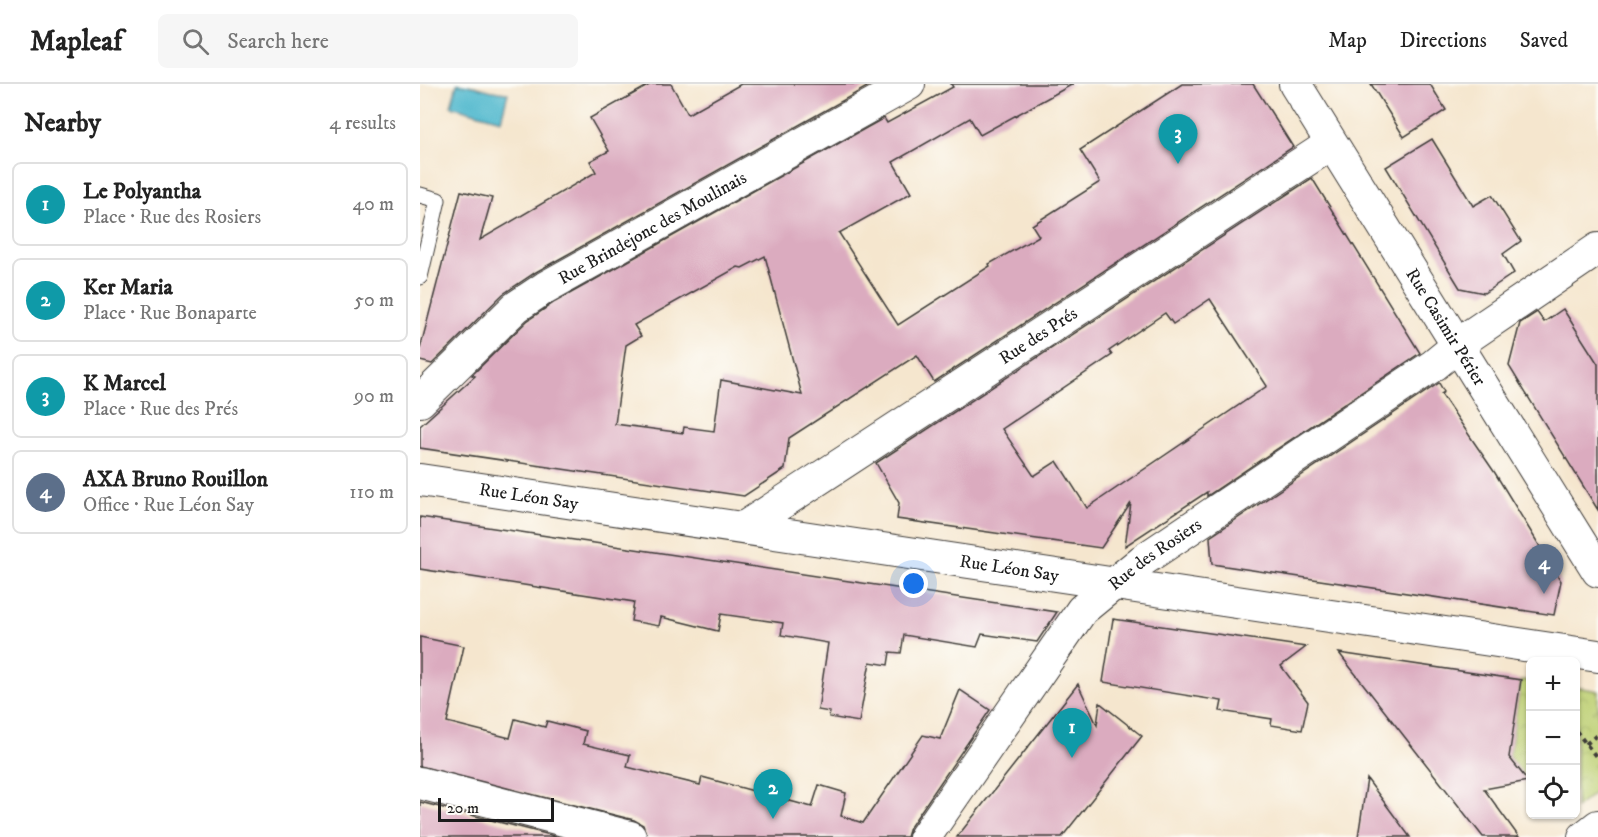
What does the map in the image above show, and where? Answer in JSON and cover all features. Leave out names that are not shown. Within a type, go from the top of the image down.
[{"type":"street","name":"Rue Brindejonc des Moulinais","points":[[420,401],[516,307],[546,287],[909,84]]},
{"type":"street","name":"Rue Casimir Périer","points":[[1294,84],[1598,571]]},
{"type":"street","name":"Rue des Prés","points":[[745,527],[1331,144]]},
{"type":"street","name":"Rue des Rosiers","points":[[925,837],[1082,610],[1143,560],[1434,365],[1457,346],[1598,249]]},
{"type":"street","name":"Rue Léon Say","points":[[420,480],[1598,656]]},
{"type":"street","points":[[420,783],[630,837]]},
{"type":"street","points":[[1584,837],[1598,826]]},
{"type":"lane","points":[[420,195],[438,200],[420,277]]},
{"type":"path","points":[[1586,744],[1598,734]]},
{"type":"path","points":[[1580,737],[1598,759]]},
{"type":"green space","points":[[1521,680],[1526,681],[1526,780],[1509,757]]},
{"type":"green space","points":[[1580,688],[1598,691],[1598,790],[1580,805]]},
{"type":"water","points":[[457,84],[508,93],[501,120],[451,106]]},
{"type":"building","points":[[651,84],[671,84],[688,114],[741,84],[866,84],[867,87],[536,272],[503,294],[432,364],[420,361],[420,349],[461,191],[492,198],[480,240],[596,172],[590,161],[609,151],[590,118]]},
{"type":"building","points":[[951,84],[1073,84],[980,135],[970,118],[893,162],[911,193],[839,233],[898,325],[990,266],[989,264],[1039,236],[1032,225],[1100,182],[1080,150],[1182,84],[1253,84],[1293,147],[934,382],[917,355],[789,438],[785,469],[744,496],[420,448],[420,426],[475,376],[472,375],[527,321],[555,302],[884,118],[887,123],[953,87]],"holes":[[[765,256],[802,395],[721,380],[714,431],[684,427],[683,433],[615,424],[626,345],[641,336],[634,325],[738,267],[742,268]]]},
{"type":"building","points":[[1371,84],[1430,84],[1446,110],[1404,137]]},
{"type":"building","points":[[1432,139],[1473,206],[1492,195],[1521,241],[1503,254],[1514,273],[1484,293],[1460,288],[1386,167]]},
{"type":"building","points":[[1312,178],[1420,353],[1207,496],[1207,492],[1125,546],[1131,503],[1101,548],[897,519],[899,503],[876,463]],"holes":[[[1210,299],[1267,386],[1087,508],[1057,461],[1034,476],[1002,429],[1112,355],[1109,351],[1165,313],[1173,324]]]},
{"type":"building","points":[[1563,309],[1598,364],[1598,510],[1509,366],[1520,323],[1537,312],[1544,322]]},
{"type":"building","points":[[1439,383],[1444,392],[1441,394],[1495,473],[1561,581],[1554,615],[1212,564],[1210,537]]},
{"type":"building","points":[[420,517],[1057,612],[1037,642],[982,634],[977,647],[904,635],[901,653],[890,652],[888,665],[870,662],[859,722],[829,717],[830,712],[818,710],[828,643],[781,635],[783,623],[721,614],[718,631],[661,617],[659,626],[631,621],[634,602],[420,569]]},
{"type":"building","points":[[1113,619],[1306,647],[1281,666],[1308,702],[1302,730],[1271,725],[1272,719],[1220,711],[1222,701],[1103,682]]},
{"type":"building","points":[[420,637],[464,646],[447,722],[510,738],[515,719],[545,727],[547,721],[586,731],[583,744],[630,755],[627,767],[700,785],[702,777],[812,807],[819,785],[846,793],[841,816],[863,823],[923,735],[940,739],[960,690],[990,710],[910,827],[907,837],[647,837],[643,825],[634,820],[420,766]]},
{"type":"building","points":[[1339,653],[1521,680],[1509,757],[1526,781],[1484,789],[1519,837],[1483,837]]},
{"type":"building","points":[[1078,684],[1097,725],[1100,703],[1142,736],[1062,837],[957,837]]},
{"type":"building","points":[[1367,779],[1410,837],[1358,837]]},
{"type":"building","points":[[420,802],[558,837],[420,837]]},
{"type":"place","name":"K Marcel","points":[[1178,164]]},
{"type":"place","name":"AXA Bruno Rouillon","points":[[1544,594]]},
{"type":"place","name":"Le Polyantha","points":[[1072,758]]},
{"type":"place","name":"Ker Maria","points":[[773,819]]}]
